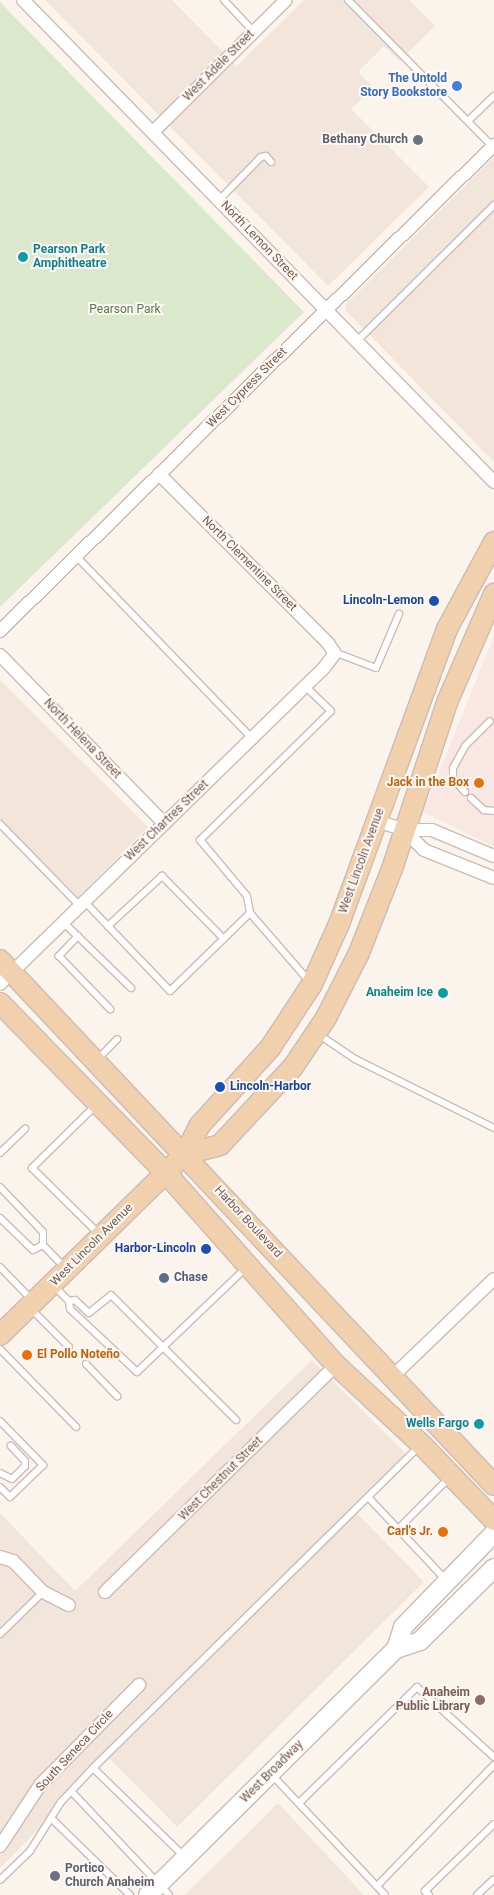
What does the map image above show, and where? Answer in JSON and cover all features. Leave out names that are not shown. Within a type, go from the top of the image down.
[{"type":"main road","name":"West Lincoln Avenue","points":[[0,1335],[184,1154],[200,1125],[270,1048],[312,984],[339,924],[447,630],[494,542]]},
{"type":"main road","name":"West Lincoln Avenue","points":[[184,1154],[220,1145],[292,1067],[317,1034],[359,953],[392,869],[448,700],[494,594]]},
{"type":"main road","name":"Harbor Boulevard","points":[[4,972],[96,1061],[494,1486]]},
{"type":"main road","points":[[0,1003],[165,1172],[336,1365],[421,1444],[494,1520]]},
{"type":"main road","name":"West Broadway","points":[[396,1650],[403,1627],[494,1533]]},
{"type":"main road","name":"West Broadway","points":[[159,1891],[186,1858],[396,1650],[420,1642],[494,1568]]},
{"type":"street","name":"North Lemon Street","points":[[23,0],[494,482]]},
{"type":"street","name":"West Adele Street","points":[[153,132],[286,0]]},
{"type":"street","name":"West Cypress Street","points":[[0,631],[493,146]]},
{"type":"street","name":"North Clementine Street","points":[[160,474],[333,654]]},
{"type":"street","name":"West Chartres Street","points":[[4,972],[64,922],[306,686],[333,654]]},
{"type":"street","name":"North Helena Street","points":[[0,655],[164,823]]},
{"type":"street","points":[[377,821],[404,830],[432,830],[494,856]]},
{"type":"street","points":[[404,830],[424,850],[494,878]]},
{"type":"street","points":[[392,1377],[494,1278]]},
{"type":"street","name":"West Chestnut Street","points":[[105,1592],[336,1365]]},
{"type":"street","points":[[0,1557],[13,1561],[43,1592],[69,1605]]},
{"type":"street","name":"South Seneca Circle","points":[[0,1846],[40,1785],[139,1685]]},
{"type":"lane","points":[[224,0],[254,32]]},
{"type":"lane","points":[[348,0],[493,146]]},
{"type":"lane","points":[[468,121],[494,96]]},
{"type":"lane","points":[[219,200],[261,157],[266,156],[272,162]]},
{"type":"lane","points":[[356,341],[494,205]]},
{"type":"lane","points":[[76,556],[252,738]]},
{"type":"lane","points":[[333,654],[376,668],[399,614]]},
{"type":"lane","points":[[306,686],[331,711],[200,840],[247,896],[250,913],[312,984]]},
{"type":"lane","points":[[465,792],[453,778],[453,768],[464,746],[490,720]]},
{"type":"lane","points":[[471,798],[484,810],[494,811]]},
{"type":"lane","points":[[0,824],[82,904],[108,926],[170,991],[250,913]]},
{"type":"lane","points":[[108,926],[162,876],[224,938]]},
{"type":"lane","points":[[64,922],[131,988]]},
{"type":"lane","points":[[78,936],[59,956],[110,1009]]},
{"type":"lane","points":[[317,1034],[355,1058],[494,1128]]},
{"type":"lane","points":[[96,1061],[117,1039]]},
{"type":"lane","points":[[97,1103],[32,1168],[101,1236]]},
{"type":"lane","points":[[0,1153],[25,1129]]},
{"type":"lane","points":[[0,1187],[43,1232],[43,1245],[67,1270]]},
{"type":"lane","points":[[0,1218],[33,1250],[43,1245]]},
{"type":"lane","points":[[52,1284],[69,1301],[70,1309],[137,1372],[248,1266]]},
{"type":"lane","points":[[0,1267],[69,1347]]},
{"type":"lane","points":[[69,1301],[74,1300],[89,1313],[111,1295],[236,1420]]},
{"type":"lane","points":[[0,1350],[76,1427]]},
{"type":"lane","points":[[86,1364],[117,1396]]},
{"type":"lane","points":[[0,1421],[43,1464],[10,1497],[0,1487]]},
{"type":"lane","points":[[0,1880],[30,1851],[72,1792],[93,1768],[421,1444]]},
{"type":"lane","points":[[0,1473],[12,1479],[25,1466],[23,1458],[11,1446]]},
{"type":"lane","points":[[398,1529],[451,1476]]},
{"type":"lane","points":[[368,1497],[447,1580]]},
{"type":"lane","points":[[0,1634],[43,1592]]},
{"type":"lane","points":[[299,1803],[417,1686],[494,1757]]},
{"type":"lane","points":[[377,1886],[494,1765]]},
{"type":"lane","points":[[93,1768],[186,1858]]},
{"type":"lane","points":[[271,1774],[385,1895]]},
{"type":"lane","points":[[72,1792],[159,1891]]},
{"type":"lane","points":[[52,1819],[130,1895]]},
{"type":"lane","points":[[427,1893],[494,1824]]},
{"type":"lane","points":[[477,1895],[494,1879]]},
{"type":"shaded area","points":[[45,0],[172,0],[237,66],[304,0],[409,0],[435,26],[399,61],[384,46],[358,72],[373,87],[351,109],[429,187],[328,286]]},
{"type":"shaded area","points":[[494,157],[494,462],[345,310],[346,304]]},
{"type":"shaded area","points":[[494,636],[494,847],[423,812]]},
{"type":"shaded area","points":[[0,680],[148,827],[78,897],[0,819]]},
{"type":"shaded area","points":[[312,1360],[406,1454],[351,1507],[424,1582],[177,1827],[109,1758],[0,1868],[0,1513],[75,1591]]},
{"type":"shaded area","points":[[278,1803],[364,1895],[185,1895]]},
{"type":"green space","name":"Pearson Park","points":[[0,2],[304,312],[0,607]]},
{"type":"place","name":"The Untold Story Bookstore","points":[[457,86]]},
{"type":"place","name":"Bethany Church","points":[[418,140]]},
{"type":"place","name":"Pearson Park Amphitheatre","points":[[23,257]]},
{"type":"place","name":"Lincoln-Lemon","points":[[434,601]]},
{"type":"place","name":"Jack in the Box","points":[[479,783]]},
{"type":"place","name":"Anaheim Ice","points":[[443,993]]},
{"type":"place","name":"Lincoln-Harbor","points":[[220,1087]]},
{"type":"place","name":"Harbor-Lincoln","points":[[206,1249]]},
{"type":"place","name":"Chase","points":[[164,1278]]},
{"type":"place","name":"El Pollo Noteño","points":[[27,1355]]},
{"type":"place","name":"Wells Fargo","points":[[479,1424]]},
{"type":"place","name":"Carl's Jr.","points":[[443,1532]]},
{"type":"place","name":"Anaheim Public Library","points":[[480,1700]]},
{"type":"place","name":"Portico Church Anaheim","points":[[55,1876]]}]
